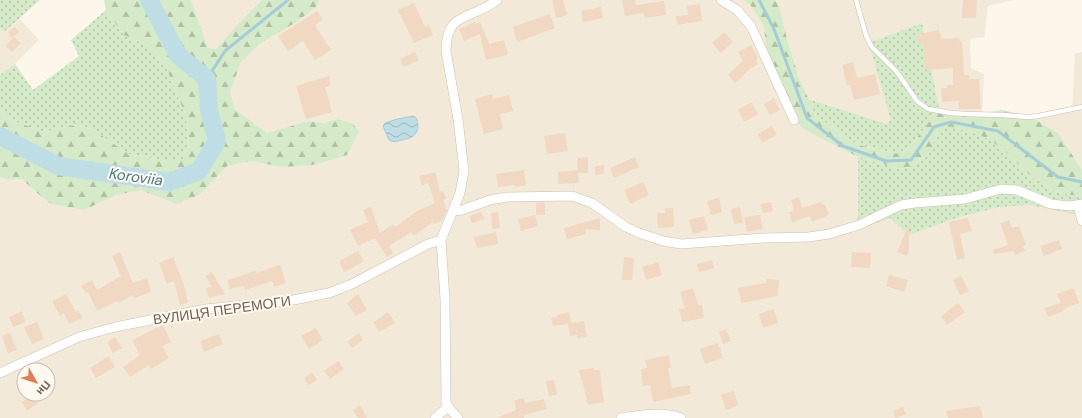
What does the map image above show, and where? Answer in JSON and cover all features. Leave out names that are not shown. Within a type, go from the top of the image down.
[{"type":"street","points":[[458,418],[448,408],[446,399],[445,299],[441,240],[454,211],[462,185],[464,171],[458,119],[446,51],[447,36],[452,25],[462,18],[497,0]]},
{"type":"street","points":[[721,0],[737,10],[751,26],[794,120]]},
{"type":"street","points":[[454,211],[466,209],[490,200],[507,197],[572,196],[592,203],[626,227],[639,233],[663,241],[681,244],[764,238],[809,237],[829,234],[859,225],[901,206],[915,203],[965,199],[1001,189],[1017,190],[1051,204],[1080,205],[1082,221]]},
{"type":"street","name":"ВУЛИЦЯ ПЕРЕМОГИ","points":[[0,373],[79,337],[116,326],[206,309],[293,300],[329,293],[352,284],[428,244],[441,240]]},
{"type":"street","points":[[435,418],[448,408]]},
{"type":"street","points":[[621,418],[660,414],[681,418]]},
{"type":"lane","points":[[856,0],[866,35],[871,46],[897,72],[917,101],[928,109],[951,113],[1003,114],[1027,117],[1082,107]]},
{"type":"shaded area","points":[[191,0],[262,0],[216,49],[208,48]]},
{"type":"shaded area","points":[[320,0],[744,0],[753,8],[764,27],[769,68],[803,129],[858,157],[858,230],[890,218],[910,234],[956,218],[1000,207],[1030,205],[1082,216],[1082,418],[0,418],[0,177],[8,180],[22,179],[51,204],[84,210],[116,195],[141,190],[176,204],[199,195],[227,166],[252,161],[282,167],[338,119],[323,123],[309,121],[267,133],[235,109],[230,92],[241,62],[260,44],[298,21],[316,7]]},
{"type":"shaded area","points":[[775,0],[1014,0],[988,6],[984,37],[970,39],[971,68],[984,74],[982,114],[959,117],[939,108],[922,23],[891,121],[887,124],[808,99],[799,78],[779,7]]},
{"type":"shaded area","points":[[20,19],[39,40],[15,64],[0,75],[0,28],[4,32]]},
{"type":"shaded area","points":[[1082,52],[1082,170],[1058,133],[1029,116],[1072,111],[1075,53]]},
{"type":"green space","points":[[0,0],[40,0],[4,32],[0,28]]},
{"type":"green space","points":[[104,0],[191,0],[208,48],[216,49],[262,0],[320,0],[316,7],[298,21],[260,44],[241,62],[230,92],[235,109],[267,133],[309,121],[323,123],[338,119],[353,124],[359,132],[347,155],[312,165],[282,167],[252,161],[227,166],[199,195],[176,204],[141,190],[116,195],[84,210],[51,204],[22,179],[8,180],[0,177],[0,111],[7,118],[43,132],[76,125],[94,130],[128,154],[166,161],[182,160],[189,146],[186,116],[166,67],[151,47],[124,35],[106,10]]},
{"type":"green space","points":[[744,0],[775,0],[779,6],[788,43],[799,78],[816,116],[858,145],[898,154],[911,146],[939,108],[959,117],[1002,110],[1029,116],[1058,133],[1082,170],[1082,196],[1055,191],[1045,186],[1036,180],[993,142],[978,134],[950,126],[938,133],[925,158],[913,165],[901,169],[858,157],[803,129],[781,101],[769,68],[764,27],[753,8]]},
{"type":"green space","points":[[106,10],[124,35],[151,47],[166,67],[186,116],[189,146],[182,161],[166,161],[128,154],[94,130],[76,125],[43,132],[7,118],[0,111],[0,75],[15,64],[33,90],[79,56],[71,40]]},
{"type":"green space","points":[[922,23],[939,108],[911,146],[898,154],[858,145],[816,116],[808,99],[887,124],[891,120],[869,43]]},
{"type":"green space","points":[[949,125],[978,134],[993,142],[1036,180],[1045,186],[1055,191],[1082,196],[1082,216],[1030,205],[1000,207],[956,218],[909,235],[890,218],[858,230],[858,157],[901,169],[913,165],[925,158],[938,133]]},
{"type":"water","points":[[414,116],[417,119],[418,124],[416,134],[410,138],[396,142],[389,140],[383,126],[385,123]]},
{"type":"building","points":[[552,0],[563,0],[567,15],[556,18]]},
{"type":"building","points":[[622,0],[635,0],[636,5],[664,1],[666,15],[645,18],[644,13],[625,16]]},
{"type":"building","points":[[963,0],[977,0],[976,18],[962,18]]},
{"type":"building","points":[[414,3],[424,25],[426,27],[429,25],[433,35],[414,43],[398,10]]},
{"type":"building","points":[[700,4],[702,21],[677,25],[676,16],[688,15],[687,6]]},
{"type":"building","points":[[601,7],[603,18],[583,22],[581,11]]},
{"type":"building","points":[[317,11],[323,19],[315,25],[331,50],[315,60],[303,41],[288,51],[278,36]]},
{"type":"building","points":[[550,14],[555,28],[517,42],[513,27]]},
{"type":"building","points":[[475,22],[476,24],[480,22],[489,44],[504,40],[508,55],[486,60],[480,34],[464,41],[459,29]]},
{"type":"building","points":[[15,27],[19,32],[12,38],[8,32]]},
{"type":"building","points":[[939,30],[941,39],[959,38],[960,42],[962,42],[964,75],[969,75],[969,79],[979,79],[981,109],[959,109],[959,101],[942,102],[941,88],[947,88],[947,85],[953,85],[953,68],[925,70],[924,44],[919,45],[916,35]]},
{"type":"building","points":[[724,32],[733,42],[721,53],[712,43]]},
{"type":"building","points":[[14,37],[21,43],[12,52],[6,46]]},
{"type":"building","points":[[751,45],[758,58],[756,59],[758,64],[750,69],[735,83],[728,75],[743,61],[738,52]]},
{"type":"building","points":[[415,52],[419,60],[404,67],[400,59]]},
{"type":"building","points":[[853,62],[857,78],[875,74],[880,94],[854,100],[850,85],[847,86],[842,65]]},
{"type":"building","points":[[329,76],[331,85],[325,87],[332,112],[306,119],[296,86]]},
{"type":"building","points":[[492,94],[493,99],[509,95],[513,111],[500,114],[503,129],[484,134],[475,99]]},
{"type":"building","points":[[774,98],[780,110],[770,115],[764,104]]},
{"type":"building","points":[[752,102],[758,114],[744,122],[738,110]]},
{"type":"building","points":[[772,126],[777,135],[762,143],[758,134]]},
{"type":"building","points":[[565,133],[568,151],[547,154],[544,136]]},
{"type":"building","points":[[588,157],[588,173],[578,173],[579,183],[558,184],[558,172],[578,170],[577,158]]},
{"type":"building","points":[[635,157],[639,167],[614,178],[610,168]]},
{"type":"building","points":[[604,165],[604,174],[595,175],[595,166]]},
{"type":"building","points":[[524,170],[526,185],[515,187],[515,185],[498,187],[496,174]]},
{"type":"building","points":[[435,172],[440,192],[443,191],[446,198],[443,200],[447,210],[442,221],[434,224],[433,222],[414,236],[411,232],[389,246],[393,253],[387,257],[375,238],[358,246],[350,230],[368,222],[363,210],[371,207],[380,233],[393,224],[395,227],[417,211],[435,203],[428,183],[422,185],[419,176]]},
{"type":"building","points":[[643,182],[649,195],[630,204],[624,190]]},
{"type":"building","points":[[799,197],[802,208],[821,202],[823,205],[825,204],[829,215],[812,222],[810,216],[792,222],[789,212],[794,211],[791,200]]},
{"type":"building","points":[[719,198],[722,212],[711,215],[707,201]]},
{"type":"building","points":[[545,202],[545,215],[536,215],[536,203]]},
{"type":"building","points":[[771,202],[773,211],[763,213],[760,204]]},
{"type":"building","points":[[740,207],[743,223],[734,224],[731,209]]},
{"type":"building","points":[[665,208],[673,208],[674,227],[658,228],[657,213],[665,213]]},
{"type":"building","points":[[481,212],[484,219],[472,223],[469,216]]},
{"type":"building","points":[[498,212],[500,228],[492,229],[491,213]]},
{"type":"building","points":[[535,215],[538,226],[521,231],[518,219]]},
{"type":"building","points":[[760,215],[763,229],[747,232],[744,217]]},
{"type":"building","points":[[704,216],[708,230],[693,234],[689,220]]},
{"type":"building","points":[[600,218],[600,230],[585,229],[586,234],[567,239],[564,228]]},
{"type":"building","points":[[968,218],[972,231],[960,234],[965,258],[957,260],[949,222]]},
{"type":"building","points":[[1009,220],[1012,228],[1019,226],[1026,245],[1023,246],[1025,251],[1015,255],[1013,251],[994,254],[993,250],[1008,245],[1000,223]]},
{"type":"building","points":[[909,224],[909,250],[907,256],[897,252]]},
{"type":"building","points":[[496,232],[498,244],[477,248],[474,237]]},
{"type":"building","points":[[1059,240],[1062,249],[1044,256],[1040,246]]},
{"type":"building","points":[[358,251],[364,261],[344,272],[339,261]]},
{"type":"building","points":[[120,252],[133,283],[147,278],[151,292],[134,298],[133,295],[118,303],[117,301],[97,311],[88,292],[86,293],[81,286],[92,280],[97,290],[121,276],[112,256]]},
{"type":"building","points":[[852,252],[871,253],[870,268],[851,267]]},
{"type":"building","points":[[173,257],[184,285],[188,303],[180,305],[174,281],[167,284],[159,263]]},
{"type":"building","points":[[624,257],[634,258],[632,280],[622,280]]},
{"type":"building","points":[[712,260],[714,268],[699,272],[697,264]]},
{"type":"building","points":[[658,262],[662,275],[646,280],[642,267]]},
{"type":"building","points":[[280,265],[286,283],[274,287],[272,281],[245,290],[244,286],[229,289],[228,280]]},
{"type":"building","points":[[212,272],[225,294],[209,298],[206,288],[212,287],[206,276]]},
{"type":"building","points":[[889,275],[908,280],[904,292],[886,286]]},
{"type":"building","points":[[961,276],[969,291],[960,295],[953,280]]},
{"type":"building","points":[[767,279],[779,280],[778,296],[741,303],[738,288],[766,283]]},
{"type":"building","points":[[693,288],[698,305],[702,305],[704,318],[682,322],[679,309],[685,308],[680,292]]},
{"type":"building","points":[[1074,288],[1079,303],[1048,317],[1044,308],[1061,303],[1057,294]]},
{"type":"building","points":[[66,294],[76,312],[78,310],[82,318],[69,324],[64,313],[60,316],[52,301]]},
{"type":"building","points":[[358,294],[367,310],[356,316],[347,303]]},
{"type":"building","points":[[958,303],[965,312],[947,325],[941,316]]},
{"type":"building","points":[[774,309],[778,323],[763,328],[759,314]]},
{"type":"building","points":[[22,311],[26,322],[13,327],[9,317]]},
{"type":"building","points":[[388,312],[395,323],[379,332],[374,322]]},
{"type":"building","points":[[569,312],[571,323],[584,321],[587,337],[577,338],[577,335],[570,336],[568,324],[553,326],[551,318]]},
{"type":"building","points":[[37,322],[44,339],[32,344],[24,327]]},
{"type":"building","points":[[163,325],[171,342],[162,346],[169,358],[151,369],[149,365],[130,377],[123,367],[140,355],[132,340]]},
{"type":"building","points":[[316,328],[323,340],[309,349],[301,336]]},
{"type":"building","points":[[726,329],[731,341],[723,344],[719,332]]},
{"type":"building","points":[[10,333],[17,350],[8,353],[2,336]]},
{"type":"building","points":[[359,333],[363,340],[352,348],[347,342]]},
{"type":"building","points":[[219,334],[223,344],[204,352],[200,341]]},
{"type":"building","points":[[115,337],[122,348],[113,353],[107,342]]},
{"type":"building","points":[[718,343],[723,358],[705,364],[700,349]]},
{"type":"building","points":[[669,355],[671,368],[668,368],[672,388],[690,385],[691,394],[653,402],[650,385],[643,386],[641,369],[647,368],[645,360]]},
{"type":"building","points":[[109,356],[115,367],[96,378],[90,368]]},
{"type":"building","points":[[338,361],[344,369],[330,379],[324,371]]},
{"type":"building","points":[[594,368],[594,370],[600,370],[604,402],[588,405],[579,370]]},
{"type":"building","points":[[312,372],[317,380],[308,385],[304,378]]},
{"type":"building","points":[[554,380],[557,395],[549,396],[546,381]]},
{"type":"building","points":[[734,391],[738,404],[736,407],[726,410],[721,395]]},
{"type":"building","points":[[523,398],[525,403],[544,399],[547,409],[524,415],[524,418],[497,418],[516,410],[514,401]]},
{"type":"building","points":[[22,402],[37,402],[38,403],[27,411]]},
{"type":"building","points":[[360,405],[367,418],[358,418],[353,410]]},
{"type":"building","points":[[980,406],[983,418],[948,418],[946,411]]},
{"type":"building","points":[[903,407],[906,414],[895,418],[893,411]]},
{"type":"waterway","name":"Koroviia","points":[[0,136],[58,166],[169,182],[199,171],[217,141],[209,110],[207,79],[178,55],[149,0]]},
{"type":"waterway","points":[[207,79],[225,51],[288,0]]},
{"type":"waterway","points":[[759,0],[774,29],[807,118],[843,146],[886,161],[911,160],[934,127],[951,122],[998,131],[1058,177],[1082,182]]}]
